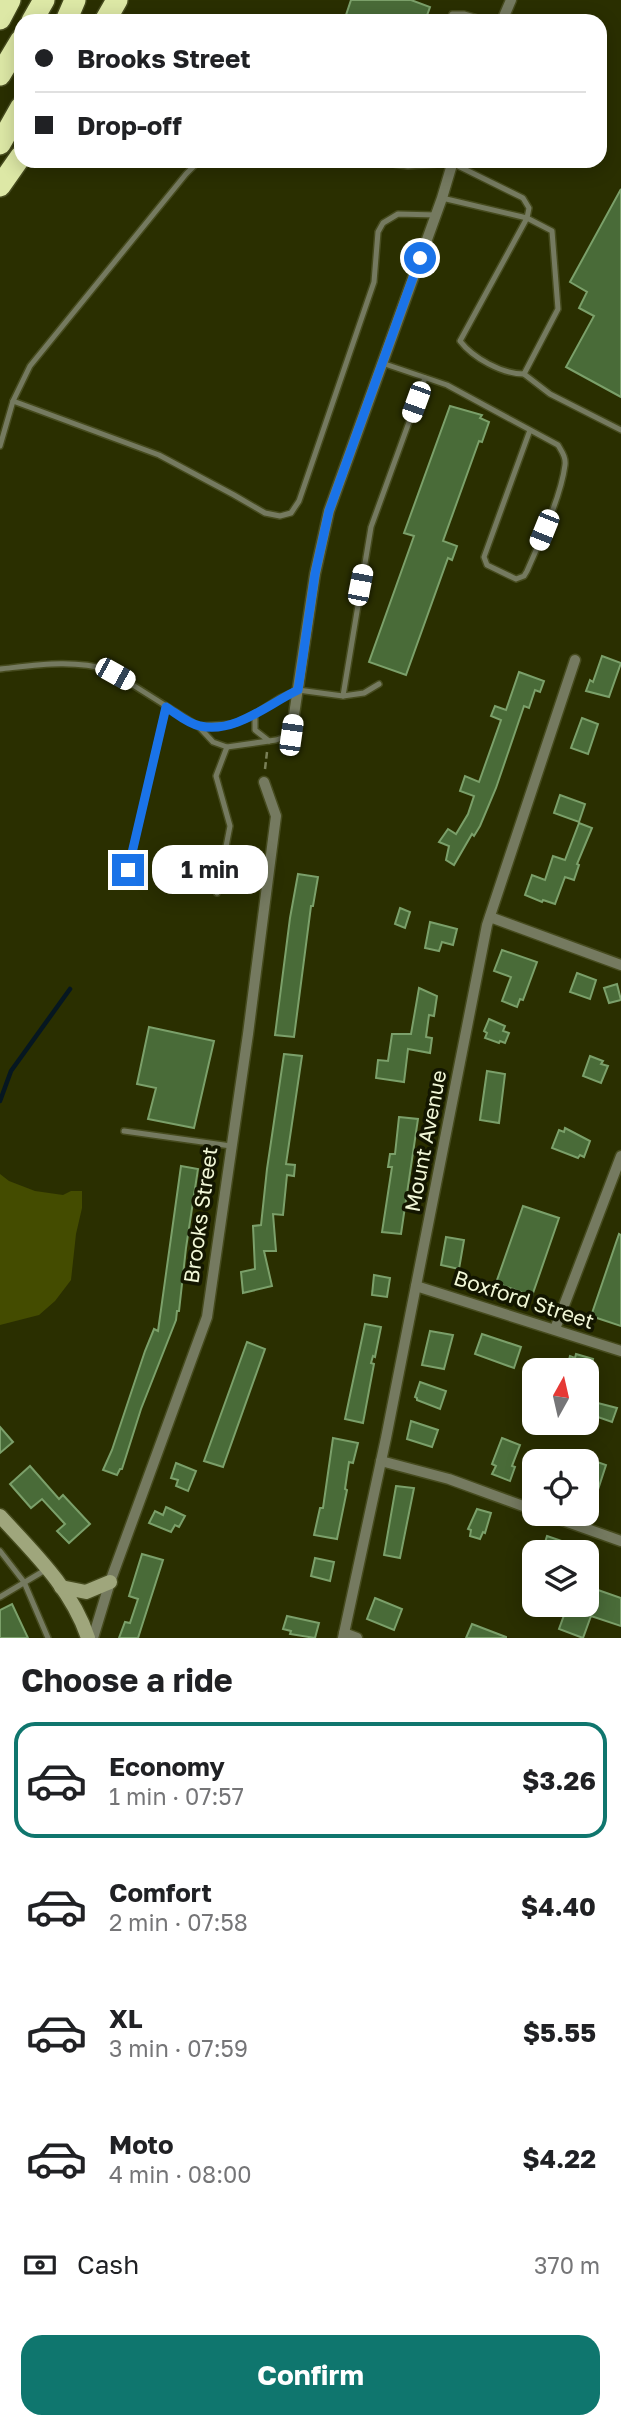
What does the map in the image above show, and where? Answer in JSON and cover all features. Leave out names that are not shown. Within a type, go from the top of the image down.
[{"type":"highway","points":[[0,19],[10,0]]},
{"type":"highway","points":[[0,75],[14,52]]},
{"type":"highway","points":[[0,144],[14,119]]},
{"type":"highway","points":[[0,186],[14,166]]},
{"type":"main road","points":[[2,1522],[61,1587],[91,1638]]},
{"type":"main road","points":[[61,1587],[86,1592],[110,1582]]},
{"type":"street","points":[[291,735],[324,527],[450,168]]},
{"type":"street","name":"Mount Avenue","points":[[343,1636],[381,1461],[479,962],[490,917],[575,660]]},
{"type":"street","name":"Brooks Street","points":[[91,1638],[206,1317],[276,816],[264,782]]},
{"type":"street","points":[[490,917],[621,965]]},
{"type":"street","points":[[555,1329],[620,1161]]},
{"type":"street","name":"Boxford Street","points":[[416,1286],[621,1351]]},
{"type":"street","points":[[381,1461],[449,1479],[522,1506]]},
{"type":"street","points":[[579,1526],[621,1541]]},
{"type":"street","points":[[343,1636],[357,1638]]},
{"type":"lane","points":[[0,446],[13,401],[30,366],[192,168]]},
{"type":"lane","points":[[464,168],[523,198],[529,208],[527,218],[460,341],[467,350],[510,374],[524,373],[550,394],[621,430]]},
{"type":"lane","points":[[442,198],[527,218],[552,231],[558,309],[524,373]]},
{"type":"lane","points":[[13,401],[159,455],[265,513],[280,516],[291,513],[299,501],[374,282],[378,232],[383,223],[397,214],[436,215]]},
{"type":"lane","points":[[382,363],[447,385],[558,445],[564,454],[566,464],[552,510],[527,571],[524,576],[516,579],[487,565],[484,557],[530,430]]},
{"type":"lane","points":[[343,696],[371,527],[425,377]]},
{"type":"lane","points":[[0,669],[72,663],[109,670],[198,726],[213,742],[227,747],[291,735]]},
{"type":"lane","points":[[198,726],[233,724],[298,690],[343,696],[364,693],[379,684]]},
{"type":"lane","points":[[128,870],[166,707]]},
{"type":"lane","points":[[255,714],[255,730],[269,741]]},
{"type":"lane","points":[[217,893],[230,826],[216,776],[227,747]]},
{"type":"lane","points":[[124,1131],[231,1146]]},
{"type":"lane","points":[[0,1551],[24,1582],[48,1638]]},
{"type":"lane","points":[[0,1597],[47,1569]]},
{"type":"path","points":[[264,782],[269,741]]},
{"type":"green space","points":[[0,1174],[9,1181],[35,1191],[63,1195],[71,1191],[82,1191],[82,1208],[71,1280],[55,1301],[39,1315],[0,1325]]},
{"type":"building","points":[[351,0],[411,0],[430,7],[428,14],[346,14]]},
{"type":"building","points":[[621,189],[621,397],[566,367],[594,316],[579,308],[587,292],[570,282]]},
{"type":"building","points":[[450,406],[482,415],[480,418],[489,422],[482,442],[479,441],[443,541],[457,546],[452,560],[448,558],[406,675],[369,662],[414,536],[404,533]]},
{"type":"building","points":[[602,656],[621,663],[609,697],[586,691],[590,680],[593,682]]},
{"type":"building","points":[[519,672],[544,681],[540,692],[535,690],[529,708],[524,706],[480,826],[474,836],[472,834],[454,865],[446,860],[449,846],[439,842],[448,829],[456,834],[468,814],[474,796],[460,791],[465,776],[479,782],[501,720],[491,716],[495,706],[506,710]]},
{"type":"building","points":[[582,718],[598,724],[588,754],[571,748]]},
{"type":"building","points":[[560,795],[585,804],[579,822],[554,813]]},
{"type":"building","points":[[579,823],[592,828],[577,864],[579,865],[574,880],[565,877],[555,904],[525,895],[532,875],[545,880],[553,856],[565,860]]},
{"type":"building","points":[[298,874],[318,877],[311,906],[294,1037],[275,1035]]},
{"type":"building","points":[[400,908],[410,912],[405,928],[395,924]]},
{"type":"building","points":[[430,922],[457,929],[453,945],[442,942],[439,951],[425,948]]},
{"type":"building","points":[[502,950],[537,962],[523,1000],[520,999],[517,1007],[502,1001],[511,977],[494,971]]},
{"type":"building","points":[[577,973],[596,980],[590,999],[570,992]]},
{"type":"building","points":[[617,984],[621,1000],[609,1003],[604,988]]},
{"type":"building","points":[[419,988],[437,996],[434,1016],[429,1015],[426,1037],[432,1038],[430,1053],[408,1049],[404,1082],[376,1078],[378,1060],[388,1061],[392,1034],[411,1034]]},
{"type":"building","points":[[489,1019],[505,1026],[503,1031],[509,1033],[505,1043],[485,1038],[487,1033],[484,1031]]},
{"type":"building","points":[[149,1027],[214,1041],[194,1128],[148,1119],[156,1088],[137,1084]]},
{"type":"building","points":[[284,1054],[302,1056],[286,1164],[295,1165],[294,1176],[287,1175],[283,1215],[273,1214],[276,1251],[264,1251],[272,1286],[243,1293],[241,1272],[255,1269],[253,1226],[261,1225]]},
{"type":"building","points":[[590,1056],[608,1066],[601,1083],[583,1076]]},
{"type":"building","points":[[487,1071],[505,1074],[499,1123],[480,1120]]},
{"type":"building","points":[[399,1117],[418,1119],[401,1234],[382,1232],[392,1167],[388,1167],[390,1154],[395,1154]]},
{"type":"building","points":[[565,1128],[590,1141],[584,1157],[580,1155],[578,1158],[552,1148],[559,1130],[564,1132]]},
{"type":"building","points":[[181,1166],[198,1169],[179,1311],[141,1409],[122,1469],[117,1475],[103,1470],[145,1351],[154,1329],[158,1331]]},
{"type":"building","points":[[523,1206],[559,1218],[532,1296],[496,1283]]},
{"type":"building","points":[[619,1234],[621,1235],[621,1326],[591,1316]]},
{"type":"building","points":[[446,1237],[464,1240],[459,1269],[441,1265]]},
{"type":"building","points":[[374,1275],[390,1278],[387,1297],[372,1295]]},
{"type":"building","points":[[365,1324],[381,1327],[375,1357],[373,1356],[371,1363],[374,1364],[363,1423],[345,1419]]},
{"type":"building","points":[[430,1331],[453,1335],[444,1369],[422,1365]]},
{"type":"building","points":[[482,1334],[521,1347],[514,1368],[475,1354]]},
{"type":"building","points":[[247,1342],[265,1349],[223,1467],[204,1461]]},
{"type":"building","points":[[420,1382],[446,1391],[440,1409],[417,1400],[415,1397]]},
{"type":"building","points":[[599,1403],[617,1408],[612,1422],[599,1417]]},
{"type":"building","points":[[411,1421],[438,1430],[432,1447],[407,1439]]},
{"type":"building","points":[[0,1427],[13,1442],[0,1453]]},
{"type":"building","points":[[333,1438],[358,1443],[353,1463],[349,1462],[347,1490],[337,1539],[314,1535],[320,1508],[323,1508]]},
{"type":"building","points":[[502,1438],[520,1445],[510,1481],[492,1474],[496,1466],[492,1464]]},
{"type":"building","points":[[176,1463],[196,1471],[188,1491],[176,1486],[178,1480],[171,1478]]},
{"type":"building","points":[[599,1463],[606,1465],[599,1486]]},
{"type":"building","points":[[30,1466],[59,1499],[63,1495],[90,1524],[69,1543],[57,1531],[65,1524],[42,1499],[31,1508],[10,1484]]},
{"type":"building","points":[[396,1486],[414,1488],[400,1558],[384,1555]]},
{"type":"building","points":[[166,1507],[185,1516],[179,1527],[175,1525],[171,1532],[149,1523],[155,1511],[163,1515]]},
{"type":"building","points":[[477,1509],[491,1513],[485,1533],[483,1532],[480,1539],[470,1536],[471,1530],[468,1529]]},
{"type":"building","points":[[142,1554],[163,1560],[138,1638],[119,1638],[125,1622],[130,1623],[138,1599],[129,1596]]},
{"type":"building","points":[[315,1558],[334,1562],[330,1581],[311,1576]]},
{"type":"building","points":[[599,1590],[621,1598],[621,1626],[594,1617],[599,1617]]},
{"type":"building","points":[[375,1598],[402,1609],[394,1630],[367,1619]]},
{"type":"building","points":[[12,1604],[28,1638],[0,1638],[0,1610]]},
{"type":"building","points":[[287,1616],[319,1623],[315,1638],[290,1634],[291,1631],[283,1629]]},
{"type":"building","points":[[563,1617],[591,1617],[583,1638],[559,1629]]},
{"type":"building","points":[[472,1624],[506,1637],[506,1638],[466,1638]]},
{"type":"waterway","points":[[0,1101],[11,1071],[70,989]]},
{"type":"route","points":[[128,870],[166,707],[198,726],[212,727],[233,724],[250,717],[298,690],[324,527],[420,258]]}]
